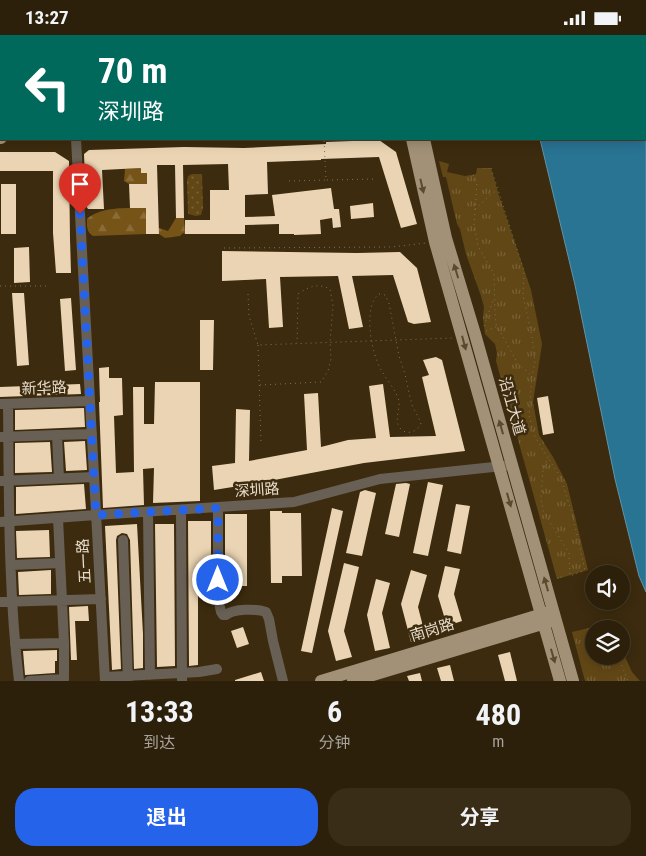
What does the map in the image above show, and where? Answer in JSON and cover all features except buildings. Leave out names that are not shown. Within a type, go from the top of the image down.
[{"type":"main road","name":"沿江大道","points":[[412,140],[435,242],[560,681]]},
{"type":"main road","name":"沿江大道","points":[[424,140],[446,238],[573,681]]},
{"type":"main road","name":"南岗路","points":[[353,681],[555,615]]},
{"type":"main road","name":"南岗路","points":[[321,681],[542,619]]},
{"type":"street","name":"五一路","points":[[76,140],[105,679]]},
{"type":"street","name":"新华路","points":[[4,404],[90,401]]},
{"type":"street","points":[[4,404],[4,522],[11,565],[19,681]]},
{"type":"street","points":[[4,437],[92,434]]},
{"type":"street","points":[[57,435],[59,478]]},
{"type":"street","name":"深圳路","points":[[4,522],[294,502],[380,479],[512,465]]},
{"type":"street","points":[[4,481],[94,477]]},
{"type":"street","points":[[218,508],[218,598],[220,612],[223,615],[231,611],[260,610],[266,612],[270,619],[273,641],[283,681]]},
{"type":"street","points":[[181,510],[182,677]]},
{"type":"street","points":[[148,512],[150,675]]},
{"type":"street","points":[[29,681],[64,679],[58,518]]},
{"type":"street","points":[[123,540],[128,679]]},
{"type":"street","points":[[11,565],[60,563]]},
{"type":"street","points":[[0,601],[101,599]]},
{"type":"street","points":[[15,644],[64,643]]},
{"type":"street","points":[[105,679],[128,679],[150,675],[182,677],[217,669]]},
{"type":"path","points":[[324,140],[326,180]]},
{"type":"path","points":[[491,168],[524,271],[523,295],[535,362],[529,415],[534,435],[560,476],[572,513],[585,570],[570,576],[569,553],[543,511],[540,497],[542,470],[548,458]]},
{"type":"path","points":[[473,175],[477,183],[474,224],[478,246],[494,275],[495,313],[498,326],[518,364],[532,376]]},
{"type":"path","points":[[289,181],[375,179]]},
{"type":"path","points":[[475,209],[497,189]]},
{"type":"path","points":[[224,247],[392,247],[435,242]]},
{"type":"path","points":[[260,385],[321,382],[328,371],[331,359],[330,342],[333,306],[330,289],[322,285],[308,287],[298,294],[297,343]]},
{"type":"path","points":[[0,286],[48,286]]},
{"type":"path","points":[[248,293],[249,316],[258,345],[261,443]]},
{"type":"path","points":[[379,294],[385,295],[389,303],[396,340],[406,374],[408,393],[421,423],[416,431],[404,432],[400,428],[397,421],[399,399],[380,369],[371,341],[370,315],[374,300],[379,294]]},
{"type":"path","points":[[484,325],[494,296]]},
{"type":"path","points":[[485,331],[498,326]]},
{"type":"path","points":[[258,345],[462,337]]},
{"type":"path","points":[[622,665],[628,681]]},
{"type":"green space","points":[[439,161],[449,164],[447,172],[465,176],[476,174],[477,168],[491,168],[531,290],[542,344],[533,402],[539,435],[567,484],[587,565],[585,565],[585,571],[557,579],[496,361],[495,344],[485,334],[484,307],[457,224],[446,177],[443,177]]},
{"type":"green space","points":[[141,168],[141,173],[147,173],[147,184],[129,184],[124,181],[125,169]]},
{"type":"green space","points":[[202,174],[203,208],[201,215],[196,216],[188,214],[187,181],[188,176]]},
{"type":"green space","points":[[123,208],[146,208],[146,234],[93,236],[88,230],[87,219],[99,212]]},
{"type":"green space","points":[[176,218],[184,218],[185,234],[165,238],[159,234],[159,228],[168,231]]},
{"type":"green space","points":[[585,629],[585,665],[629,665],[640,681],[585,681],[572,632]]},
{"type":"water","points":[[540,140],[646,140],[646,592],[639,576],[615,479],[575,285]]},
{"type":"route","points":[[80,214],[96,515],[218,508],[218,580]]}]
